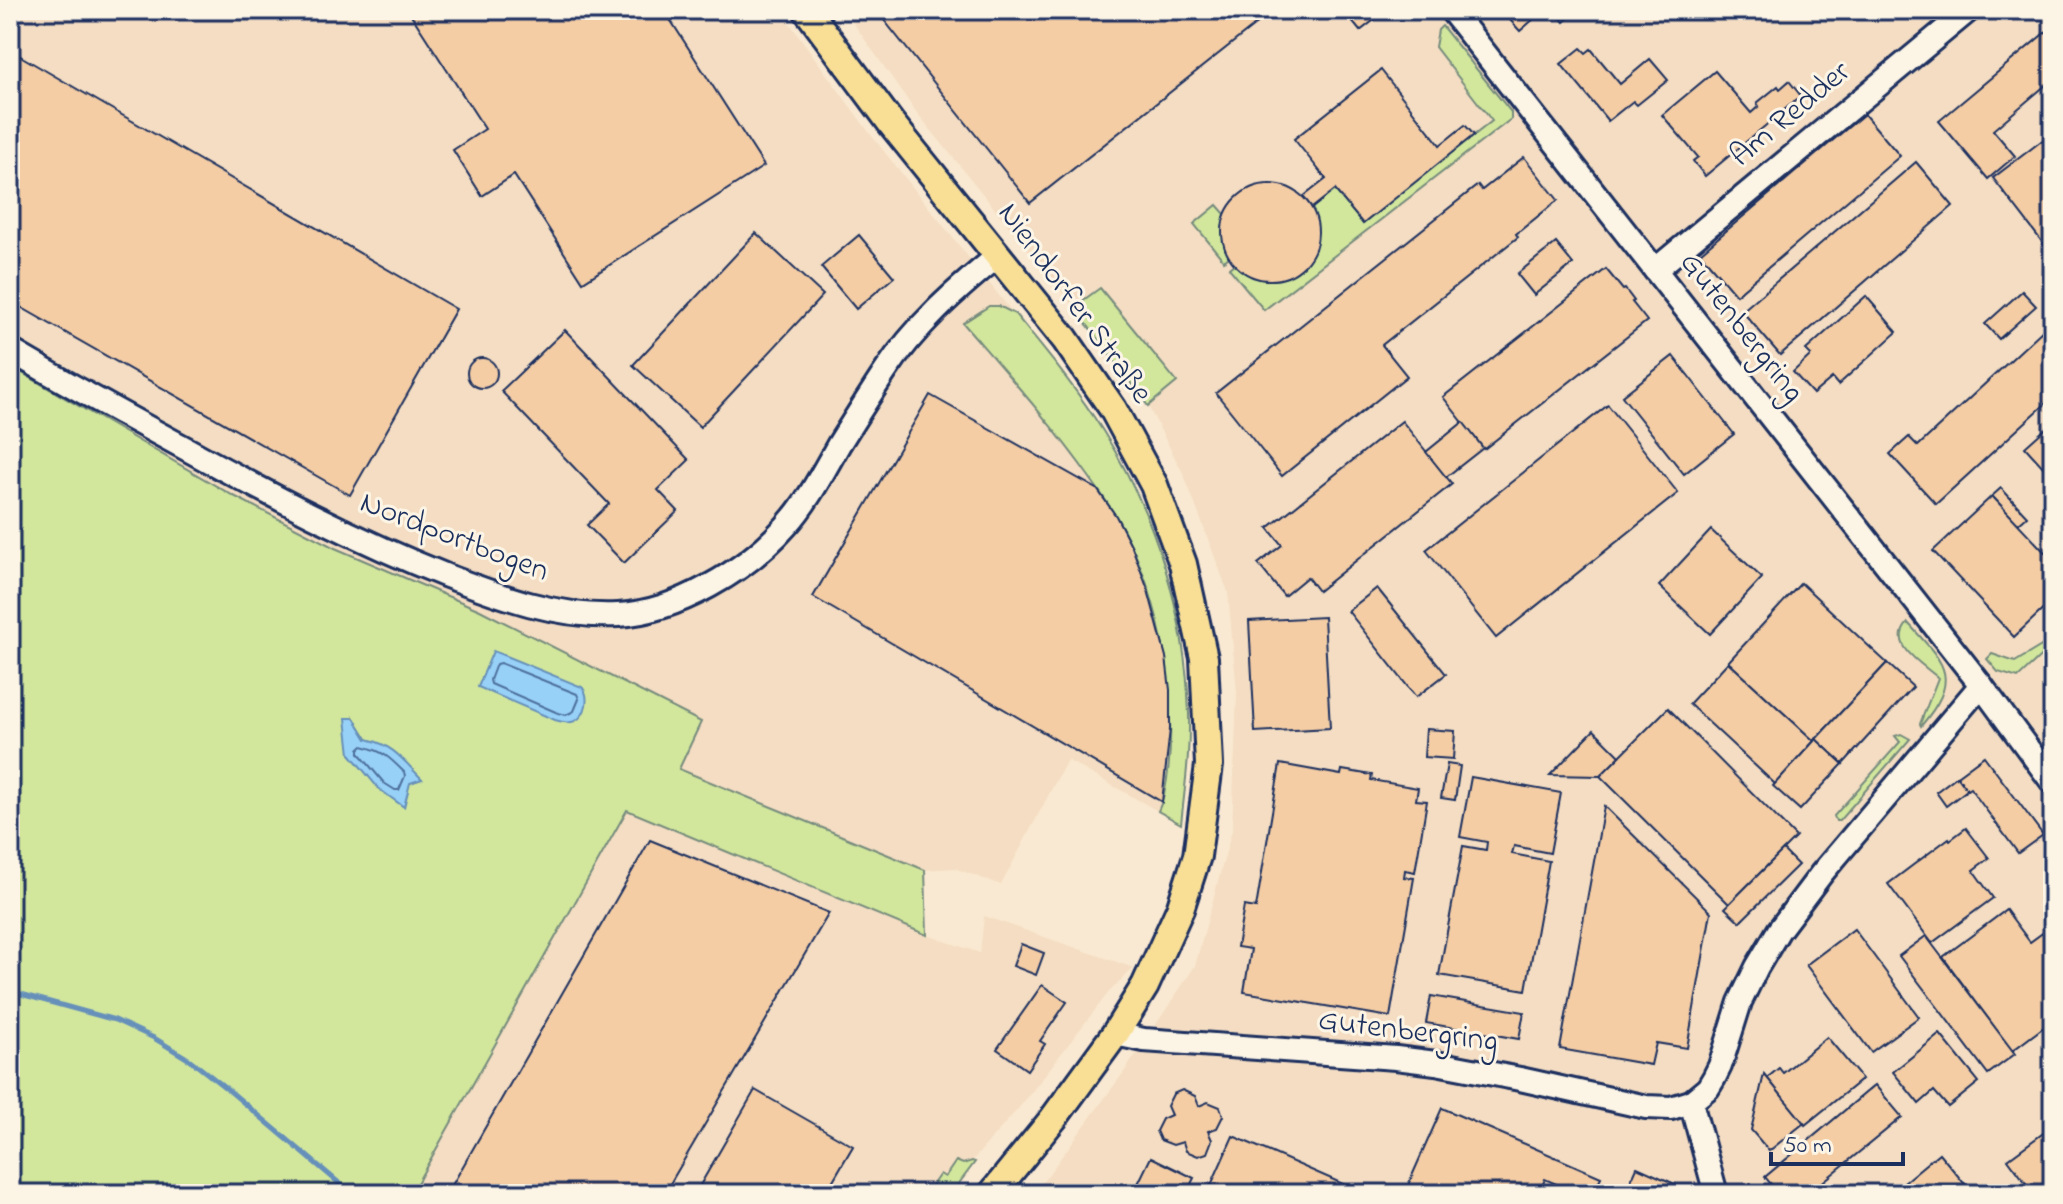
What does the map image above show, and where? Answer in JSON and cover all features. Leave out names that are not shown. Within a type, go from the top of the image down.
[{"type":"main road","name":"Niendorfer Straße","points":[[807,10],[891,123],[1065,339],[1113,409],[1154,485],[1183,564],[1204,658],[1209,765],[1197,856],[1180,909],[1145,986],[1115,1034],[1053,1119],[992,1194]]},
{"type":"street","name":"Gutenbergring","points":[[1451,10],[1981,685],[2053,783]]},
{"type":"street","name":"Am Redder","points":[[1655,270],[1969,10]]},
{"type":"street","name":"Nordportbogen","points":[[10,350],[251,484],[390,552],[518,602],[557,611],[618,615],[666,605],[733,572],[786,526],[818,482],[887,369],[910,339],[956,290],[999,255]]},
{"type":"street","points":[[1716,1194],[1691,1102],[1708,1088],[1720,1066],[1740,1002],[1757,967],[1779,930],[1822,873],[1981,685]]},
{"type":"street","name":"Gutenbergring","points":[[1115,1034],[1144,1040],[1436,1063],[1646,1107],[1671,1108],[1691,1102]]},
{"type":"shaded area","points":[[10,10],[780,10],[871,135],[1084,402],[1104,432],[1138,497],[1168,577],[1185,660],[1189,715],[1188,766],[1181,824],[1067,760],[1001,885],[954,868],[925,870],[678,769],[700,722],[335,548],[232,495],[10,366]]},
{"type":"shaded area","points":[[844,10],[2053,10],[2053,1194],[1034,1194],[1127,1068],[1195,966],[1232,830],[1237,693],[1228,592],[1184,475],[1148,406],[1074,307],[914,109]]},
{"type":"shaded area","points":[[627,810],[927,935],[980,953],[984,916],[1134,968],[1109,992],[1023,1103],[972,1161],[963,1164],[942,1194],[411,1194]]},
{"type":"green space","points":[[1442,26],[1511,112],[1511,119],[1264,310],[1229,268],[1234,264],[1250,275],[1267,280],[1283,278],[1297,271],[1308,260],[1315,245],[1312,208],[1335,190],[1363,223],[1492,121],[1435,47],[1438,30]]},
{"type":"green space","points":[[1217,205],[1225,214],[1222,236],[1229,257],[1224,261],[1194,224]]},
{"type":"green space","points":[[1100,288],[1177,382],[1148,406],[1074,307]]},
{"type":"green space","points":[[989,306],[999,306],[1015,314],[1072,386],[1122,463],[1153,532],[1174,603],[1187,677],[1189,742],[1181,824],[1158,811],[1168,767],[1169,695],[1157,616],[1140,566],[1117,518],[1090,478],[1044,418],[963,323]]},
{"type":"green space","points":[[10,366],[232,495],[335,548],[480,610],[701,722],[679,769],[925,870],[927,935],[627,810],[411,1194],[10,1194]],"holes":[[[354,718],[367,739],[421,779],[410,783],[350,754]]]},
{"type":"green space","points":[[1908,623],[1931,650],[1944,672],[1945,683],[1941,695],[1921,726],[1938,678],[1904,646],[1903,631]]},
{"type":"green space","points":[[2053,641],[2053,645],[2018,678],[1998,672],[1987,659],[1992,654],[2015,662]]},
{"type":"green space","points":[[1901,734],[1910,739],[1836,821],[1834,816],[1900,742],[1895,736]]},
{"type":"green space","points":[[956,1161],[963,1164],[975,1162],[951,1194],[926,1194],[940,1174],[945,1177]]},
{"type":"water","points":[[493,651],[582,687],[585,710],[579,718],[567,723],[478,687]]},
{"type":"water","points":[[346,718],[354,718],[367,739],[391,749],[422,779],[410,783],[404,807],[379,789],[350,754]]},
{"type":"building","points":[[408,10],[664,10],[764,166],[583,282],[514,175],[482,196],[453,150],[485,129]]},
{"type":"building","points":[[876,10],[1274,10],[1030,203]]},
{"type":"building","points":[[1343,10],[1387,10],[1360,31]]},
{"type":"building","points":[[1501,10],[1544,10],[1520,31]]},
{"type":"building","points":[[1554,10],[1577,10],[1564,22]]},
{"type":"building","points":[[2053,26],[2053,79],[1993,130],[2015,156],[1988,179],[1939,121]]},
{"type":"building","points":[[1581,48],[1586,53],[1591,49],[1620,84],[1650,59],[1668,80],[1637,105],[1633,101],[1608,121],[1561,64]]},
{"type":"building","points":[[10,50],[456,309],[350,495],[10,301]]},
{"type":"building","points":[[1381,70],[1440,145],[1465,125],[1474,135],[1363,224],[1335,190],[1312,208],[1303,197],[1326,179],[1294,139]]},
{"type":"building","points":[[1715,71],[1751,113],[1759,106],[1757,103],[1789,81],[1801,96],[1705,176],[1693,161],[1698,157],[1662,115]]},
{"type":"building","points":[[1864,114],[1900,156],[1736,295],[1700,253]]},
{"type":"building","points":[[2053,132],[2053,256],[1993,178]]},
{"type":"building","points":[[1524,157],[1558,200],[1516,234],[1518,237],[1382,345],[1407,376],[1282,476],[1216,393],[1478,185],[1482,190]]},
{"type":"building","points":[[1916,162],[1953,206],[1780,355],[1742,311]]},
{"type":"building","points":[[1270,184],[1288,188],[1304,198],[1314,214],[1318,232],[1314,250],[1304,266],[1288,276],[1270,280],[1252,276],[1236,266],[1226,250],[1222,232],[1226,214],[1236,198],[1252,188]]},
{"type":"building","points":[[756,233],[823,295],[700,427],[633,365]]},
{"type":"building","points":[[859,235],[894,277],[856,309],[821,267]]},
{"type":"building","points":[[1556,243],[1573,264],[1534,295],[1517,274]]},
{"type":"building","points":[[1606,269],[1625,289],[1647,321],[1484,449],[1443,397]]},
{"type":"building","points":[[2022,291],[2036,306],[1999,339],[1985,324]]},
{"type":"building","points":[[1866,296],[1897,332],[1838,385],[1832,378],[1813,394],[1793,372],[1811,355],[1806,350]]},
{"type":"building","points":[[2044,329],[2053,339],[2053,397],[1936,504],[1890,454],[1909,437],[1918,446]]},
{"type":"building","points":[[565,330],[689,460],[658,490],[678,511],[624,563],[587,525],[609,504],[501,391]]},
{"type":"building","points":[[1673,356],[1734,434],[1684,474],[1622,396]]},
{"type":"building","points":[[482,358],[488,359],[496,367],[496,379],[488,387],[482,388],[476,387],[468,379],[467,373],[468,367],[476,359]]},
{"type":"building","points":[[930,395],[1097,489],[1116,516],[1148,590],[1166,657],[1170,729],[1162,802],[813,597]]},
{"type":"building","points":[[1608,405],[1678,493],[1496,638],[1426,550]]},
{"type":"building","points":[[1402,421],[1452,484],[1318,591],[1307,577],[1284,596],[1258,564],[1282,545],[1268,528]]},
{"type":"building","points":[[1463,422],[1483,448],[1446,477],[1426,452]]},
{"type":"building","points":[[2053,422],[2053,478],[2025,447]]},
{"type":"building","points":[[2001,488],[2027,516],[2018,524],[1992,496]]},
{"type":"building","points":[[1992,496],[2053,561],[2053,600],[2014,637],[1933,551]]},
{"type":"building","points":[[1711,530],[1762,578],[1710,634],[1659,586]]},
{"type":"building","points":[[1801,583],[1887,663],[1814,741],[1728,662]]},
{"type":"building","points":[[1377,588],[1446,674],[1416,697],[1348,611]]},
{"type":"building","points":[[1324,617],[1330,728],[1255,732],[1249,621]]},
{"type":"building","points":[[1728,662],[1814,741],[1775,784],[1689,704]]},
{"type":"building","points":[[1887,663],[1913,687],[1843,764],[1816,739]]},
{"type":"building","points":[[1668,708],[1796,837],[1729,904],[1600,776]]},
{"type":"building","points":[[1426,729],[1455,731],[1453,759],[1424,757]]},
{"type":"building","points":[[1594,730],[1620,756],[1600,776],[1550,775]]},
{"type":"building","points":[[1816,739],[1843,764],[1800,810],[1773,786]]},
{"type":"building","points":[[1984,756],[2043,835],[2018,853],[1970,788],[1967,790],[1957,776]]},
{"type":"building","points":[[1280,764],[1341,775],[1342,770],[1372,775],[1371,780],[1418,788],[1416,800],[1427,801],[1415,872],[1405,870],[1404,877],[1414,878],[1390,1017],[1244,992],[1251,949],[1237,947],[1244,906],[1256,908]]},
{"type":"building","points":[[1447,764],[1460,766],[1455,800],[1441,798]]},
{"type":"building","points":[[1957,776],[1967,790],[1946,806],[1936,792]]},
{"type":"building","points":[[1471,777],[1561,793],[1550,853],[1514,846],[1512,854],[1549,861],[1526,990],[1439,975],[1463,846],[1486,850],[1487,842],[1460,837]]},
{"type":"building","points":[[1604,806],[1711,912],[1687,1048],[1656,1043],[1651,1065],[1560,1049]]},
{"type":"building","points":[[1966,828],[1989,858],[1973,870],[1993,898],[1932,943],[1888,884]]},
{"type":"building","points":[[650,840],[829,913],[664,1194],[447,1194]]},
{"type":"building","points":[[1783,850],[1798,865],[1740,922],[1725,908]]},
{"type":"building","points":[[2006,910],[2030,942],[2053,928],[2053,1020],[2012,1051],[1943,957]]},
{"type":"building","points":[[1854,929],[1919,1017],[1871,1052],[1806,965]]},
{"type":"building","points":[[1926,936],[2015,1054],[1988,1074],[1899,956]]},
{"type":"building","points":[[1021,944],[1044,953],[1036,975],[1013,966]]},
{"type":"building","points":[[1042,985],[1067,1002],[1040,1041],[1045,1044],[1027,1070],[997,1049]]},
{"type":"building","points":[[1431,996],[1524,1012],[1519,1039],[1426,1023]]},
{"type":"building","points":[[1940,1034],[1979,1082],[1948,1107],[1934,1091],[1919,1104],[1893,1072]]},
{"type":"building","points":[[1827,1037],[1862,1079],[1805,1125],[1767,1078],[1779,1068],[1783,1073]]},
{"type":"building","points":[[1764,1074],[1804,1123],[1769,1151],[1751,1130]]},
{"type":"building","points":[[1875,1085],[1902,1117],[1808,1194],[1779,1194],[1765,1177]]},
{"type":"building","points":[[755,1090],[853,1146],[825,1194],[695,1194]]},
{"type":"building","points":[[1182,1090],[1195,1096],[1199,1106],[1208,1102],[1220,1107],[1223,1116],[1217,1128],[1208,1131],[1212,1140],[1207,1153],[1198,1156],[1186,1151],[1183,1142],[1173,1145],[1160,1140],[1156,1131],[1162,1119],[1171,1115],[1167,1106],[1173,1094]]},
{"type":"building","points":[[1442,1108],[1601,1177],[1593,1194],[1579,1194],[1545,1179],[1539,1194],[1404,1194]]},
{"type":"building","points":[[2053,1126],[2053,1194],[2034,1194],[2008,1159]]},
{"type":"building","points":[[1233,1136],[1350,1187],[1347,1194],[1207,1194]]},
{"type":"building","points":[[1939,1153],[1973,1194],[1904,1194],[1898,1187]]},
{"type":"building","points":[[1151,1157],[1194,1178],[1186,1194],[1133,1194]]},
{"type":"building","points":[[1637,1167],[1675,1184],[1670,1194],[1625,1194]]},
{"type":"waterway","points":[[10,991],[115,1020],[154,1038],[190,1060],[231,1092],[352,1194]]}]
